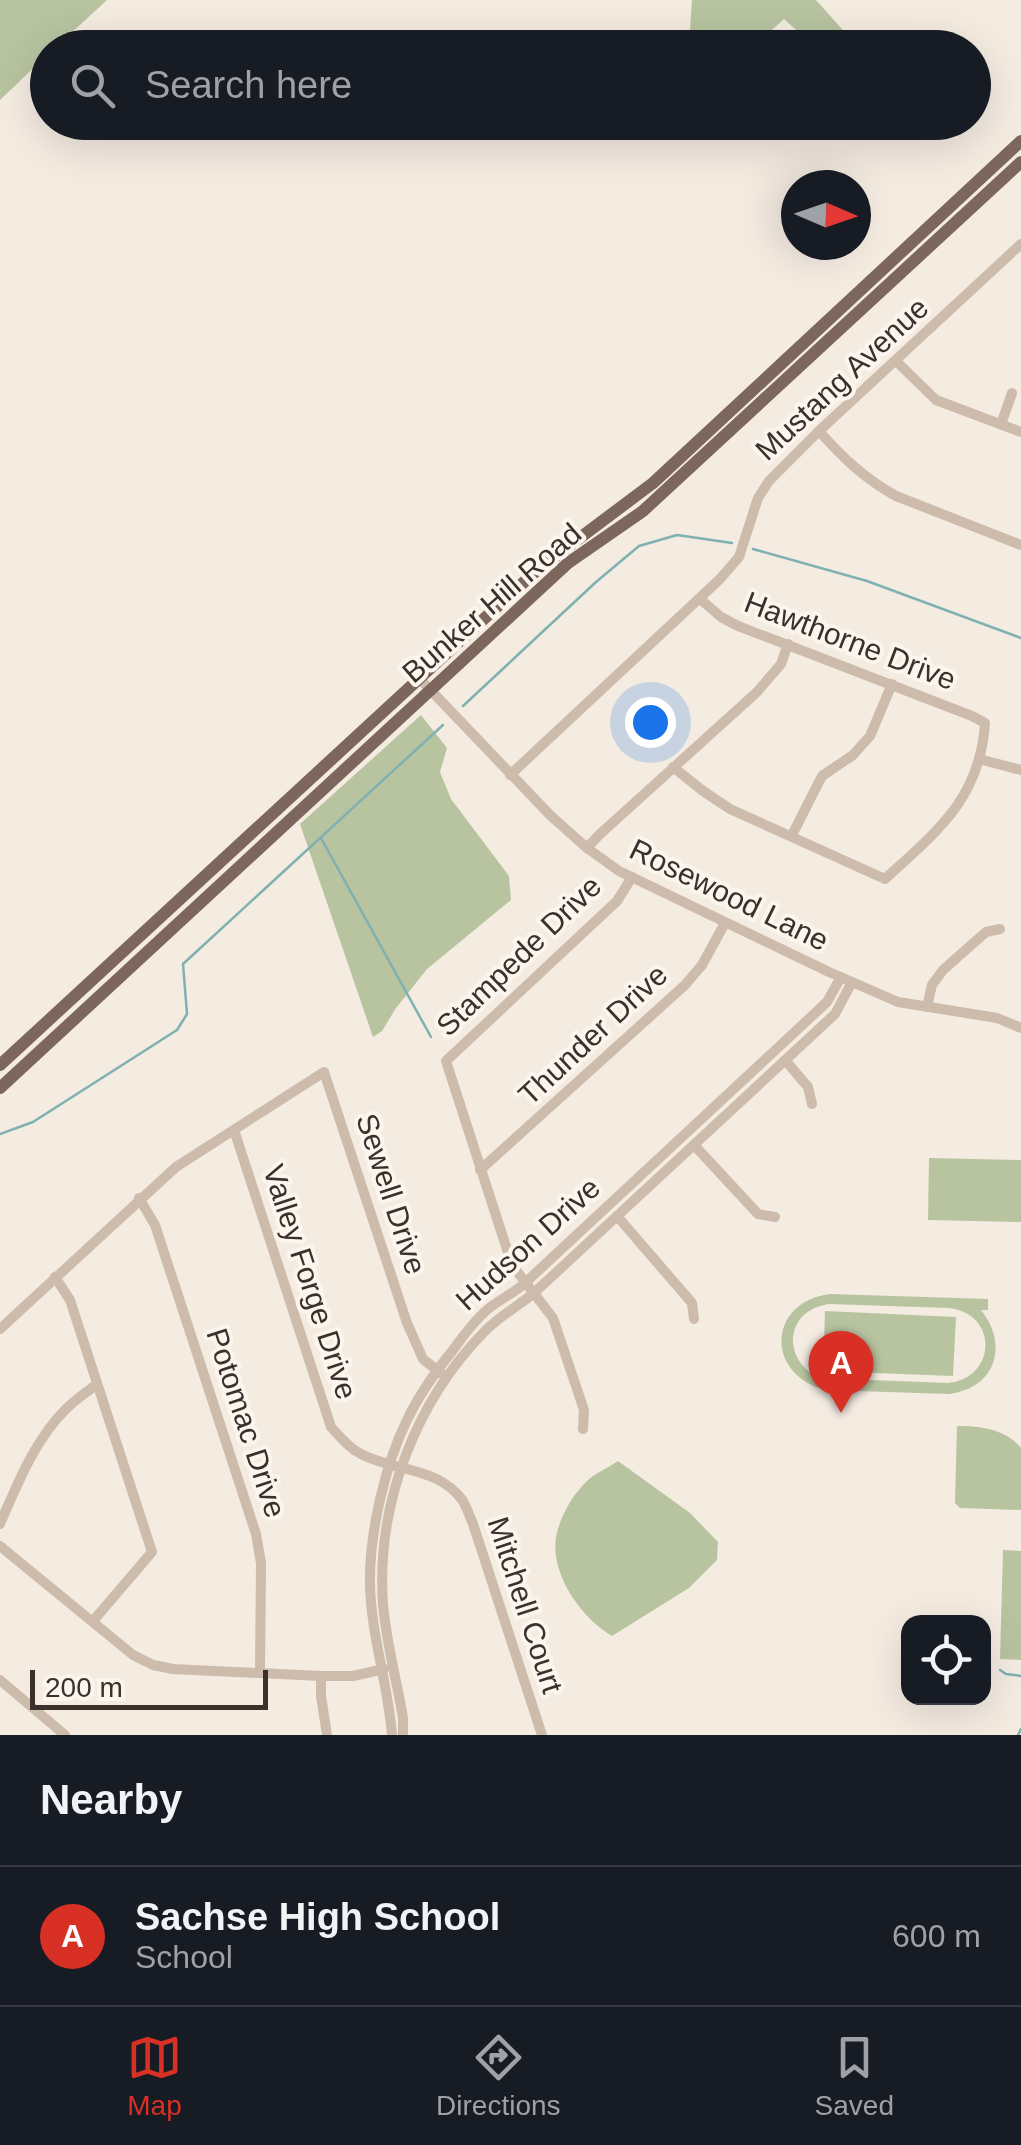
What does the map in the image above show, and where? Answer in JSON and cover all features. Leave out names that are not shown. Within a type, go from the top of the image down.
[{"type":"main road","name":"Bunker Hill Road","points":[[0,1065],[556,554],[653,482],[1021,141]]},
{"type":"main road","name":"Bunker Hill Road","points":[[0,1088],[568,563],[643,511],[1021,162]]},
{"type":"street","name":"Mustang Avenue","points":[[510,776],[700,600],[739,556],[758,498],[769,481],[1021,244]]},
{"type":"street","points":[[896,361],[936,400],[1021,432]]},
{"type":"street","points":[[1001,424],[1012,393]]},
{"type":"street","points":[[819,431],[878,486],[1021,545]]},
{"type":"street","name":"Hawthorne Drive","points":[[700,600],[738,626],[985,723],[980,759]]},
{"type":"street","points":[[587,848],[757,692],[781,664],[788,644]]},
{"type":"street","name":"Rosewood Lane","points":[[420,679],[510,776],[587,848],[632,878],[898,1002],[997,1018],[1021,1028]]},
{"type":"street","points":[[792,835],[822,776],[852,755],[870,736],[892,684]]},
{"type":"street","points":[[674,767],[730,809],[885,879],[944,824],[967,792],[980,759],[1021,770]]},
{"type":"street","name":"Stampede Drive","points":[[583,1429],[584,1410],[553,1318],[512,1265],[446,1061],[617,901],[632,878]]},
{"type":"street","name":"Thunder Drive","points":[[480,1170],[685,985],[702,965],[725,924]]},
{"type":"street","points":[[928,1007],[932,985],[943,970],[986,932],[1000,929]]},
{"type":"street","name":"Hudson Drive","points":[[442,1374],[836,1014],[846,979]]},
{"type":"street","name":"Hudson Drive","points":[[392,1735],[370,1583],[380,1504],[396,1465],[466,1333],[488,1309],[526,1283],[827,1002],[846,979]]},
{"type":"street","points":[[786,1060],[808,1086],[812,1104]]},
{"type":"street","name":"Sewell Drive","points":[[234,1130],[324,1072],[407,1323],[423,1359],[442,1374]]},
{"type":"street","points":[[0,1329],[176,1166],[234,1130]]},
{"type":"street","name":"Valley Forge Drive","points":[[234,1130],[331,1427],[363,1456],[396,1465]]},
{"type":"street","points":[[694,1145],[758,1214],[775,1216]]},
{"type":"street","name":"Potomac Drive","points":[[139,1198],[155,1226],[256,1534],[261,1563],[260,1672]]},
{"type":"street","points":[[617,1216],[692,1302],[694,1319]]},
{"type":"street","points":[[55,1277],[70,1300],[152,1552],[93,1622]]},
{"type":"street","points":[[0,1524],[43,1439],[65,1409],[97,1384]]},
{"type":"street","name":"Hudson Drive","points":[[396,1465],[388,1518],[383,1604],[403,1735]]},
{"type":"street","name":"Mitchell Court","points":[[396,1465],[433,1476],[462,1502],[473,1524],[542,1735]]},
{"type":"street","points":[[0,1546],[133,1656],[153,1665],[173,1670],[321,1676],[353,1676],[394,1666]]},
{"type":"street","points":[[321,1676],[327,1735]]},
{"type":"street","points":[[0,1680],[65,1735]]},
{"type":"green space","points":[[0,0],[107,0],[74,30],[30,30],[30,71],[0,100]]},
{"type":"green space","points":[[692,0],[816,0],[843,30],[796,30],[784,19],[772,30],[690,30]]},
{"type":"green space","points":[[421,715],[447,748],[440,772],[451,799],[509,876],[511,900],[427,969],[382,1031],[373,1037],[300,824]]},
{"type":"green space","points":[[929,1158],[1021,1160],[1021,1222],[928,1220]]},
{"type":"green space","points":[[830,1294],[988,1299],[988,1310],[981,1310],[994,1337],[993,1363],[978,1383],[949,1394],[826,1390],[806,1382],[792,1370],[784,1355],[785,1324],[794,1310],[809,1300]],"holes":[[[830,1304],[948,1308],[964,1312],[983,1332],[983,1358],[964,1379],[948,1383],[819,1378],[806,1369],[794,1347],[793,1335],[804,1315]]]},
{"type":"green space","points":[[825,1311],[956,1317],[953,1376],[823,1371]]},
{"type":"green space","points":[[957,1426],[992,1430],[1021,1448],[1021,1510],[960,1508],[955,1503]]},
{"type":"green space","points":[[618,1461],[690,1513],[718,1542],[717,1560],[689,1588],[612,1636],[590,1619],[570,1594],[555,1552],[560,1523],[575,1495],[592,1477]]},
{"type":"green space","points":[[1003,1550],[1021,1551],[1021,1660],[1000,1659]]},
{"type":"waterway","points":[[463,706],[639,546],[677,535],[732,543]]},
{"type":"waterway","points":[[753,549],[867,581],[1021,638]]},
{"type":"waterway","points":[[0,1134],[33,1122],[177,1030],[187,1014],[183,964],[443,725]]},
{"type":"waterway","points":[[321,838],[431,1037]]},
{"type":"waterway","points":[[1000,1670],[1021,1676]]},
{"type":"waterway","points":[[1018,1735],[1021,1729]]},
{"type":"place","name":"Sachse High School","points":[[841,1413]]}]
